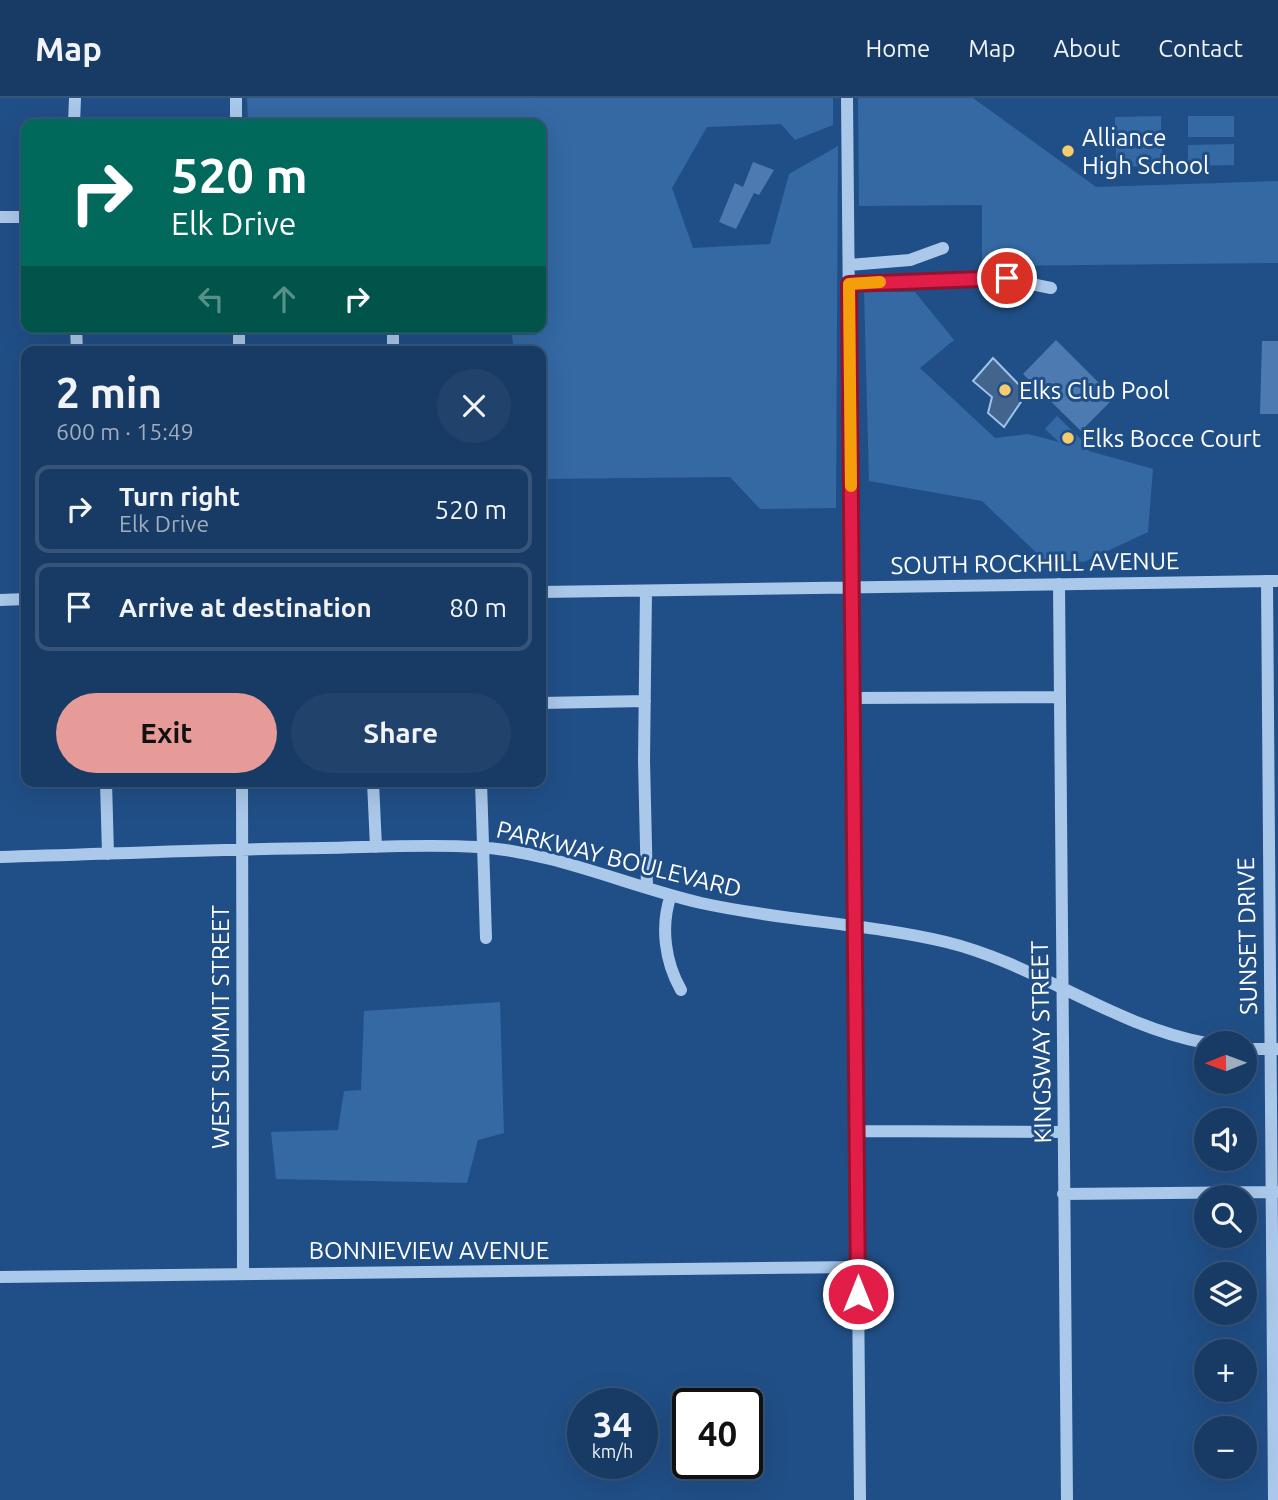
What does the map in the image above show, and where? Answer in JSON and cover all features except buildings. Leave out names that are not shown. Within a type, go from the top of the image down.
[{"type":"street","points":[[74,119],[75,98]]},
{"type":"street","points":[[236,98],[236,119]]},
{"type":"street","points":[[847,98],[860,1500]]},
{"type":"street","points":[[0,217],[21,217]]},
{"type":"street","points":[[849,265],[924,257],[943,248]]},
{"type":"street","points":[[849,284],[1007,278],[1051,288]]},
{"type":"street","name":"SOUTH ROCKHILL AVENUE","points":[[546,592],[1272,581]]},
{"type":"street","name":"SUNSET DRIVE","points":[[1272,581],[1274,1500]]},
{"type":"street","name":"KINGSWAY STREET","points":[[1059,584],[1067,1500]]},
{"type":"street","points":[[646,591],[647,888]]},
{"type":"street","points":[[0,600],[21,599]]},
{"type":"street","points":[[853,698],[1059,697]]},
{"type":"street","points":[[546,704],[645,701]]},
{"type":"street","points":[[106,787],[108,854]]},
{"type":"street","name":"WEST SUMMIT STREET","points":[[242,787],[243,1272]]},
{"type":"street","points":[[373,787],[376,847]]},
{"type":"street","points":[[481,787],[486,939]]},
{"type":"street","name":"PARKWAY BOULEVARD","points":[[0,858],[241,849],[481,847],[564,863],[671,895],[806,921],[856,925],[951,943],[994,958],[1105,1011],[1160,1032],[1194,1040]]},
{"type":"street","points":[[671,895],[667,907],[668,962],[681,990]]},
{"type":"street","points":[[857,1131],[1062,1132]]},
{"type":"street","points":[[1063,1194],[1275,1192]]},
{"type":"street","name":"BONNIEVIEW AVENUE","points":[[0,1277],[243,1272],[858,1267]]},
{"type":"shaded area","points":[[247,98],[833,98],[833,125],[795,140],[781,124],[707,127],[672,188],[693,248],[770,244],[789,174],[838,146],[836,508],[760,509],[730,477],[546,479],[546,346],[513,346],[512,333],[546,333],[546,119],[248,119]]},
{"type":"shaded area","name":"Alliance High School","points":[[858,98],[973,98],[1096,187],[1278,181],[1278,263],[982,266],[982,205],[859,206]]},
{"type":"shaded area","points":[[1161,116],[1161,138],[1115,138],[1115,117]]},
{"type":"shaded area","points":[[1188,116],[1234,116],[1234,137],[1188,137]]},
{"type":"shaded area","points":[[1234,144],[1234,165],[1188,166],[1188,145]]},
{"type":"shaded area","points":[[1162,145],[1162,166],[1116,167],[1116,146]]},
{"type":"shaded area","points":[[864,292],[915,292],[954,340],[920,368],[995,438],[1028,434],[1059,442],[1045,429],[1057,416],[1090,448],[1089,451],[1153,469],[1148,532],[1084,562],[1043,559],[982,501],[869,481]]},
{"type":"shaded area","name":"Elks Club Pool","points":[[993,358],[1027,393],[1004,427],[988,413],[992,397],[973,381]]},
{"type":"shaded area","points":[[500,1002],[504,1133],[478,1140],[467,1183],[276,1179],[271,1132],[338,1130],[344,1091],[361,1090],[364,1011]]},
{"type":"slow traffic","points":[[851,486],[849,284],[880,282]]},
{"type":"place","name":"Alliance High School","points":[[1068,151]]},
{"type":"place","name":"Elks Club Pool","points":[[1005,390]]},
{"type":"place","name":"Elks Bocce Court","points":[[1068,438]]},
{"type":"route","points":[[858,1294],[849,284],[1007,278]]}]
